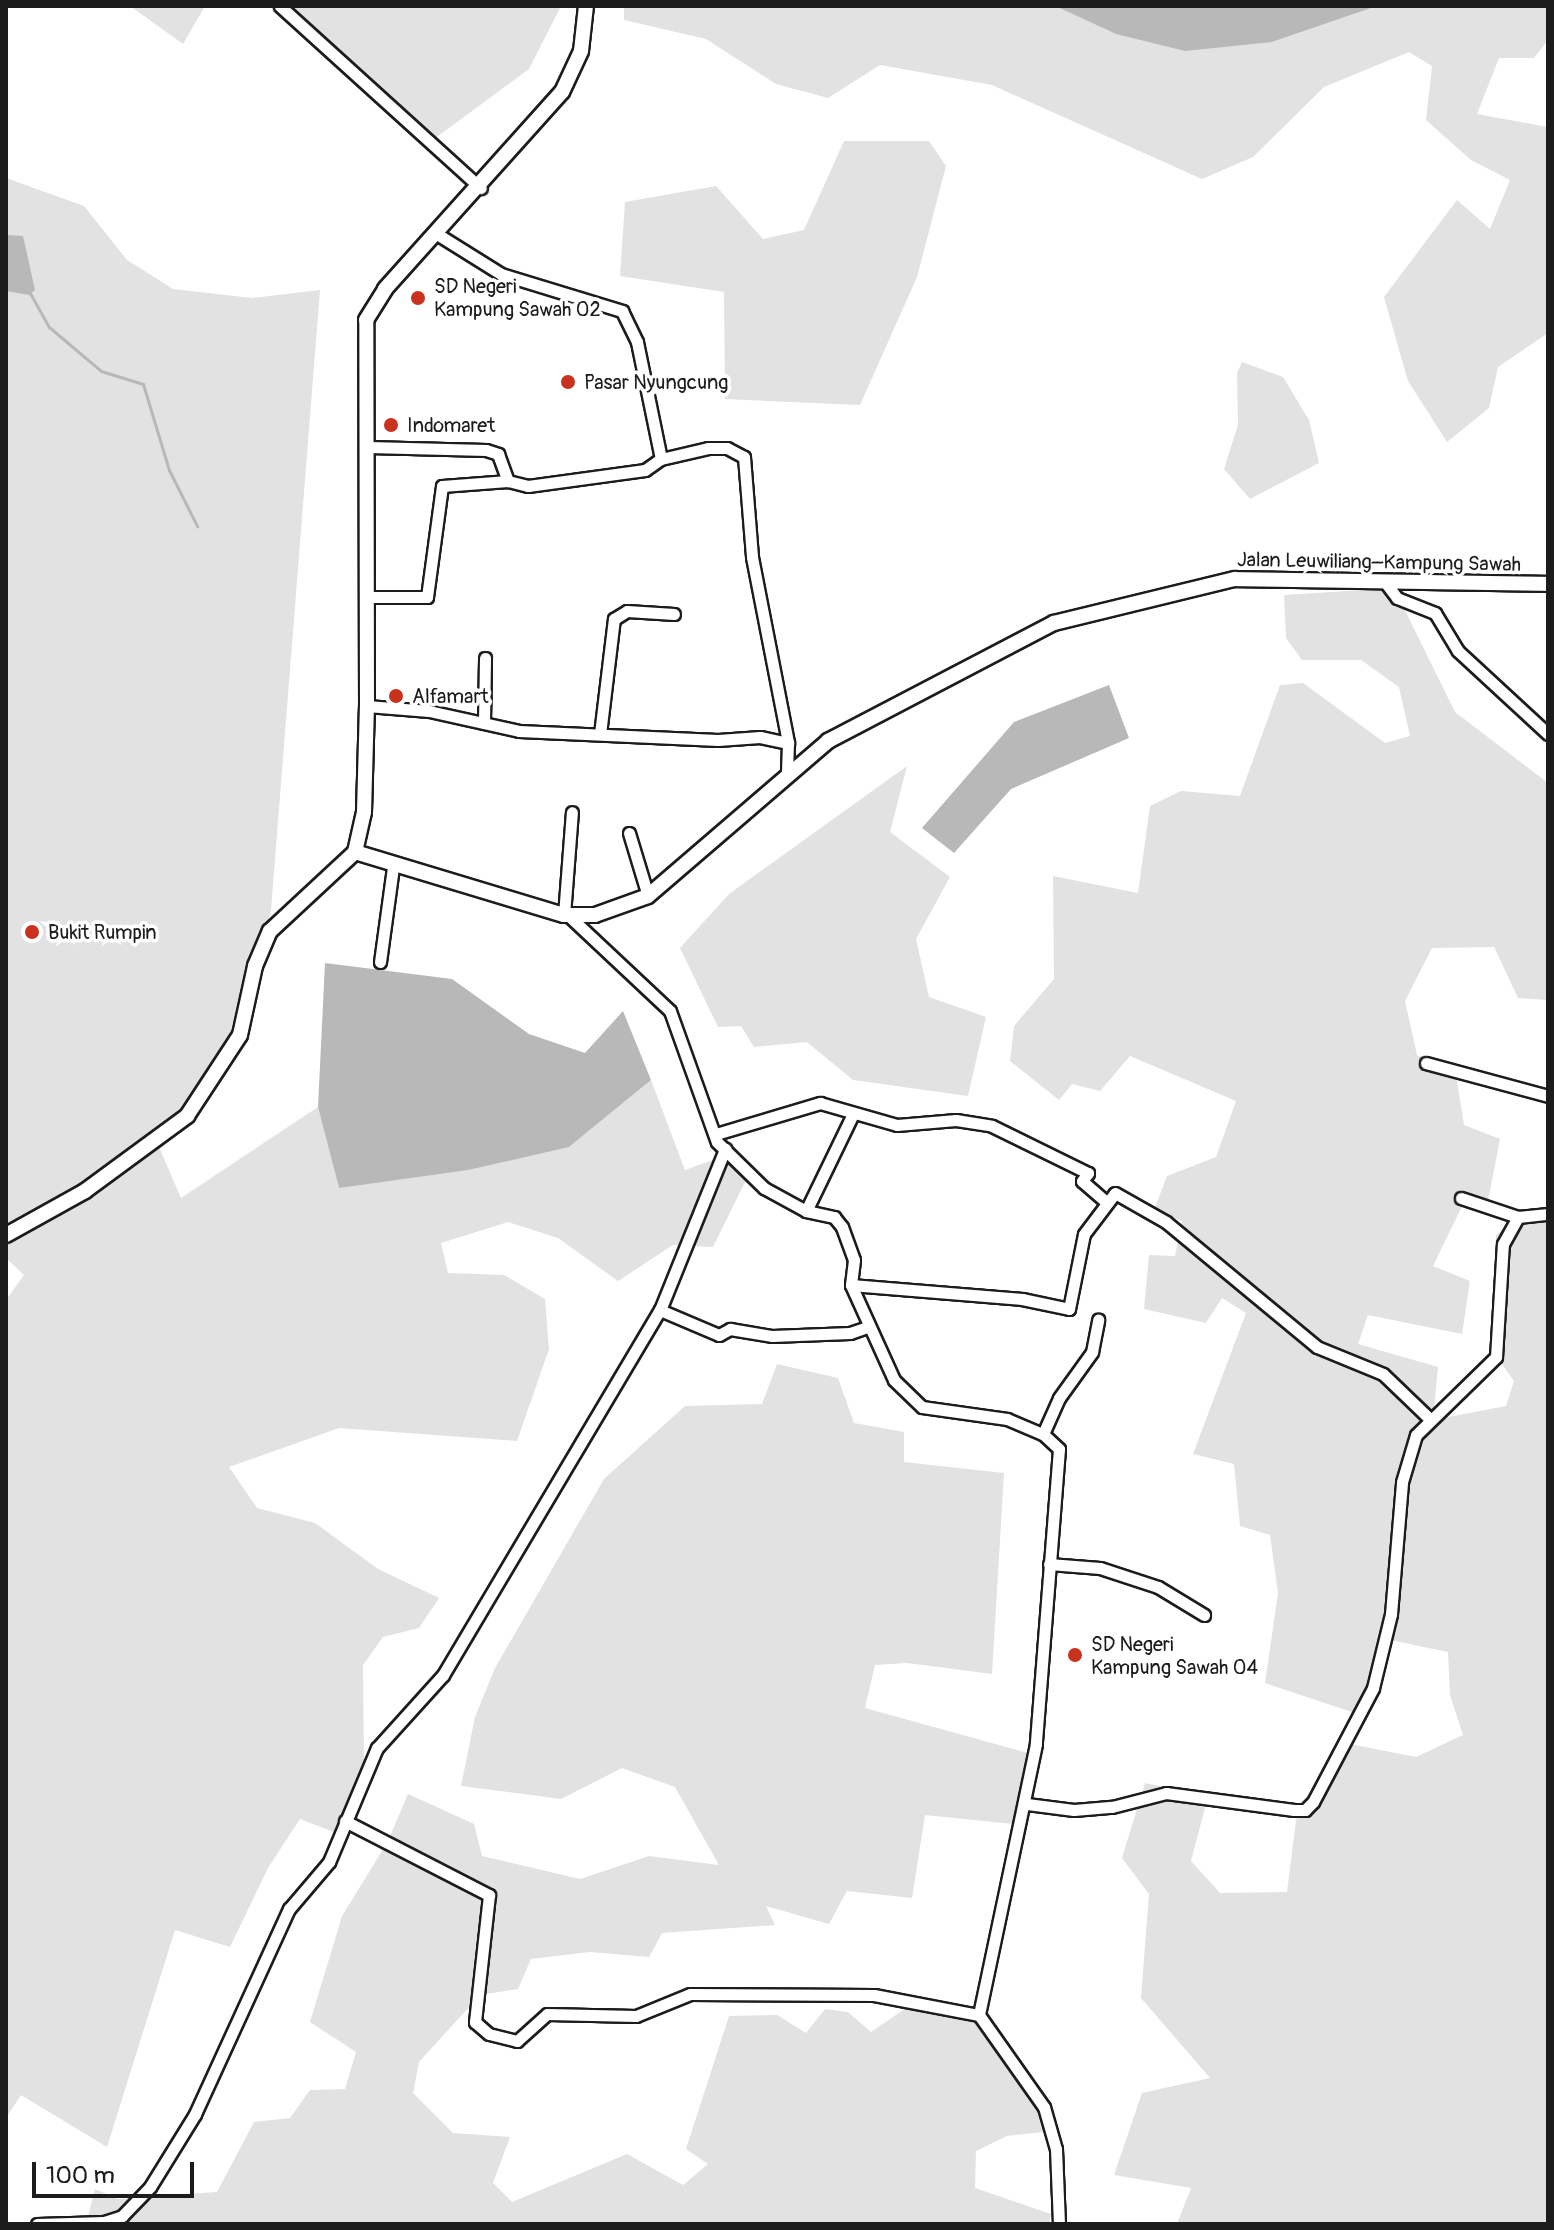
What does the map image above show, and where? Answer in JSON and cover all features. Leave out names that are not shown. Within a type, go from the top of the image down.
[{"type":"main road","points":[[6,1235],[85,1191],[187,1116],[240,1035],[255,966],[270,931],[355,852],[364,812],[367,706],[366,320],[385,289],[481,188],[562,92],[581,51],[586,6]]},
{"type":"main road","name":"Jalan Leuwiliang–Kampung Sawah","points":[[355,852],[393,867],[567,916],[630,907],[648,896],[787,772],[828,741],[1054,623],[1235,579],[1548,584]]},
{"type":"street","points":[[280,6],[481,188]]},
{"type":"street","points":[[437,234],[501,274],[622,311],[637,342],[661,459]]},
{"type":"street","points":[[368,447],[486,450],[498,454],[508,481]]},
{"type":"street","points":[[367,597],[427,597],[442,486],[508,481],[528,486],[645,470],[661,459],[708,448],[727,448],[744,457],[752,557],[788,743],[787,772]]},
{"type":"street","points":[[1385,582],[1397,598],[1435,613],[1458,651],[1548,734]]},
{"type":"street","points":[[600,734],[614,619],[627,611],[674,614]]},
{"type":"street","points":[[484,723],[485,658]]},
{"type":"street","points":[[367,706],[429,711],[519,731],[760,737],[788,743]]},
{"type":"street","points":[[572,812],[567,916],[670,1011],[716,1134],[725,1149],[764,1188],[806,1211],[834,1217],[842,1227],[854,1260],[851,1285],[867,1327],[894,1380],[922,1407],[1007,1419],[1043,1434],[1059,1449],[1027,1804],[979,2015]]},
{"type":"street","points":[[629,833],[648,896]]},
{"type":"street","points":[[380,962],[393,867]]},
{"type":"street","points":[[1426,1063],[1548,1096]]},
{"type":"street","points":[[716,1134],[820,1103],[852,1116],[897,1125],[956,1120],[992,1126],[1088,1173],[1082,1181],[1105,1201]]},
{"type":"street","points":[[806,1211],[852,1116]]},
{"type":"street","points":[[37,2224],[104,2222],[122,2216],[150,2187],[195,2114],[289,1909],[329,1862],[377,1748],[443,1675],[660,1310],[725,1149]]},
{"type":"street","points":[[851,1285],[1022,1299],[1069,1309],[1084,1234],[1105,1201],[1115,1193],[1166,1222],[1317,1347],[1383,1374],[1431,1420]]},
{"type":"street","points":[[1461,1198],[1518,1217],[1548,1214]]},
{"type":"street","points":[[1027,1804],[1074,1810],[1112,1807],[1166,1793],[1305,1810],[1373,1688],[1391,1614],[1402,1482],[1416,1435],[1496,1357],[1503,1244],[1518,1217]]},
{"type":"street","points":[[660,1310],[719,1335],[730,1329],[772,1336],[850,1333],[867,1327]]},
{"type":"street","points":[[1043,1434],[1059,1398],[1092,1352],[1098,1320]]},
{"type":"street","points":[[1049,1564],[1100,1568],[1144,1582],[1204,1615]]},
{"type":"street","points":[[345,1821],[489,1895],[475,2022],[489,2034],[517,2041],[547,2014],[636,2016],[690,1994],[874,1995],[979,2015],[1044,2107],[1056,2149],[1059,2224]]},
{"type":"shaded area","points":[[130,6],[205,6],[183,44]]},
{"type":"shaded area","points":[[280,6],[561,6],[529,69],[430,142]]},
{"type":"shaded area","points":[[624,6],[1055,6],[1116,34],[1272,42],[1377,6],[1548,6],[1548,40],[1534,58],[1499,58],[1477,114],[1548,127],[1548,333],[1498,367],[1489,408],[1447,442],[1408,381],[1384,297],[1457,200],[1490,229],[1510,180],[1471,160],[1426,120],[1432,66],[1409,52],[1324,87],[1253,157],[1202,179],[992,85],[880,65],[828,98],[776,84],[706,39],[624,20]]},
{"type":"shaded area","points":[[1055,6],[1377,6],[1272,42],[1185,51],[1116,34]]},
{"type":"shaded area","points":[[844,141],[929,141],[946,166],[917,277],[860,405],[725,399],[724,292],[620,276],[625,202],[716,186],[763,239],[804,230]]},
{"type":"shaded area","points":[[6,178],[84,206],[127,260],[173,289],[252,298],[320,290],[271,910],[249,1004],[221,1076],[160,1149],[181,1198],[318,1107],[339,1188],[569,1147],[651,1080],[685,1170],[727,1155],[748,1176],[713,1247],[673,1245],[618,1281],[558,1238],[508,1222],[441,1243],[448,1273],[504,1275],[545,1299],[549,1349],[517,1441],[339,1428],[229,1467],[257,1508],[315,1523],[378,1569],[439,1598],[419,1628],[383,1637],[363,1665],[364,1769],[347,1837],[300,1819],[268,1868],[230,1947],[175,1930],[107,2147],[21,2095],[6,2118],[6,1300],[24,1275],[6,1258]]},
{"type":"shaded area","points":[[7,235],[23,236],[35,290],[29,295],[6,291]]},
{"type":"shaded area","points":[[1242,362],[1283,377],[1309,420],[1319,463],[1250,499],[1224,469],[1238,425],[1237,373]]},
{"type":"shaded area","points":[[1394,588],[1455,712],[1548,783],[1548,1000],[1518,998],[1494,947],[1432,948],[1405,1001],[1417,1055],[1456,1074],[1464,1125],[1500,1139],[1488,1201],[1464,1202],[1433,1266],[1470,1281],[1462,1334],[1368,1315],[1358,1344],[1438,1367],[1433,1420],[1506,1406],[1514,1381],[1490,1347],[1496,1235],[1525,1212],[1548,1218],[1548,2224],[1177,2224],[1191,2188],[1114,2175],[1142,2093],[1210,2078],[1141,1998],[1149,1894],[1122,1858],[1145,1783],[1208,1796],[1191,1861],[1220,1893],[1287,1892],[1296,1820],[1345,1743],[1416,1757],[1463,1735],[1450,1695],[1448,1652],[1385,1639],[1358,1714],[1265,1683],[1278,1593],[1270,1535],[1240,1526],[1234,1464],[1193,1454],[1246,1313],[1222,1298],[1206,1323],[1144,1309],[1149,1255],[1175,1256],[1182,1221],[1154,1210],[1167,1176],[1216,1157],[1236,1101],[1130,1056],[1100,1091],[1072,1084],[1059,1100],[1010,1061],[1014,1026],[1054,979],[1053,876],[1138,893],[1150,806],[1181,791],[1240,796],[1280,685],[1303,683],[1385,743],[1410,736],[1399,687],[1361,660],[1302,660],[1286,638],[1284,595]]},
{"type":"shaded area","points":[[1109,685],[1129,738],[1011,789],[954,853],[922,828],[1014,722]]},
{"type":"shaded area","points":[[907,766],[890,832],[950,877],[916,939],[929,997],[986,1017],[968,1096],[853,1080],[807,1042],[754,1047],[741,1026],[718,1027],[680,948],[729,894]]},
{"type":"shaded area","points":[[325,963],[452,979],[529,1034],[585,1053],[623,1011],[651,1080],[569,1147],[468,1170],[339,1188],[318,1107]]},
{"type":"shaded area","points":[[777,1364],[838,1378],[854,1423],[904,1432],[904,1462],[1004,1473],[992,1674],[907,1663],[875,1665],[865,1708],[1028,1753],[1013,1824],[925,1815],[912,1898],[847,1891],[829,1924],[766,1906],[775,1925],[662,1933],[649,1957],[590,1952],[531,1959],[518,1989],[480,1995],[419,2062],[413,2093],[453,2133],[510,2137],[493,2183],[512,2202],[627,2154],[683,2185],[708,2164],[686,2149],[729,2016],[777,2015],[806,2033],[825,2009],[848,2012],[871,2032],[915,2002],[974,2014],[1043,2099],[1051,2131],[1007,2136],[976,2151],[975,2188],[1051,2214],[1049,2224],[86,2224],[95,2189],[118,2199],[217,2192],[254,2122],[290,2118],[310,2090],[345,2089],[356,2052],[310,2022],[342,1916],[387,1843],[408,1794],[474,1824],[482,1856],[580,1879],[649,1856],[719,1865],[675,1787],[622,1768],[561,1799],[461,1786],[475,1717],[495,1668],[604,1479],[685,1406],[762,1404]]},
{"type":"waterway","points":[[30,293],[49,327],[101,371],[143,384],[169,470],[197,526]]},
{"type":"place","name":"SD Negeri Kampung Sawah 02","points":[[418,298]]},
{"type":"place","name":"Pasar Nyungcung","points":[[568,382]]},
{"type":"place","name":"Indomaret","points":[[391,425]]},
{"type":"place","name":"Alfamart","points":[[396,696]]},
{"type":"place","name":"Bukit Rumpin","points":[[32,932]]},
{"type":"place","name":"SD Negeri Kampung Sawah 04","points":[[1075,1655]]}]
